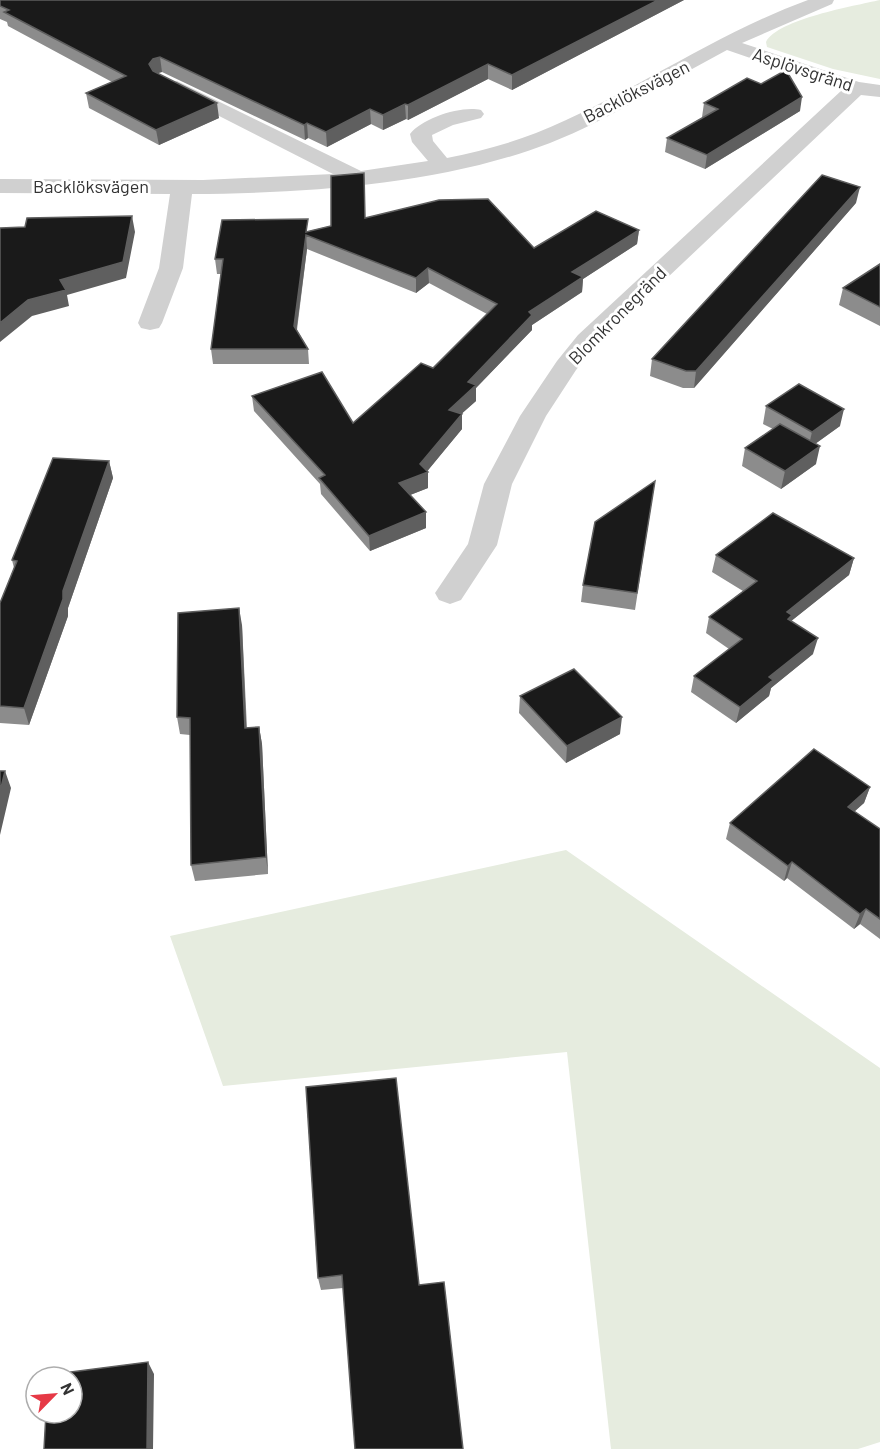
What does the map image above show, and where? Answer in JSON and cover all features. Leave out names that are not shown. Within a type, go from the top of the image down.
[{"type":"street","name":"Backlöksvägen","points":[[0,186],[182,186],[357,178],[441,164],[514,148],[543,137],[766,23],[825,0]]},
{"type":"street","name":"Asplövsgränd","points":[[727,44],[868,89]]},
{"type":"street","points":[[163,80],[357,178]]},
{"type":"street","name":"Blomkronegränd","points":[[450,593],[482,545],[498,484],[533,416],[586,340],[868,89]]},
{"type":"street","points":[[441,164],[423,142],[421,134],[428,127],[439,122],[474,114]]},
{"type":"street","points":[[150,323],[171,268],[182,186]]},
{"type":"shaded area","points":[[880,0],[880,79],[833,69],[767,47],[766,42],[773,34],[800,20]]},
{"type":"shaded area","points":[[566,850],[880,1068],[880,1442],[858,1449],[611,1449],[567,1052],[223,1086],[170,936]]},
{"type":"building","points":[[0,0],[658,0],[512,75],[488,64],[408,105],[405,104],[383,115],[370,109],[326,132],[307,123],[304,125],[160,57],[153,59],[149,64],[153,71],[217,103],[156,130],[86,93],[126,76],[4,12],[9,10],[0,6]]},
{"type":"building","points":[[786,70],[802,97],[707,155],[667,138],[718,109],[704,103],[747,78],[761,84]]},
{"type":"building","points":[[364,173],[365,218],[439,200],[488,199],[534,248],[596,211],[639,230],[572,272],[583,277],[529,312],[532,315],[468,382],[476,385],[449,410],[462,414],[420,464],[428,472],[399,483],[426,512],[369,536],[319,478],[325,475],[252,396],[322,372],[353,423],[421,363],[433,368],[497,304],[428,268],[416,278],[306,235],[294,326],[308,349],[211,349],[223,259],[215,259],[222,220],[308,219],[306,232],[331,226],[331,176]]},
{"type":"building","points":[[822,175],[860,187],[696,371],[686,371],[652,359]]},
{"type":"building","points":[[132,216],[123,262],[60,280],[66,290],[28,300],[0,323],[0,228],[25,227],[27,218]]},
{"type":"building","points":[[880,264],[880,307],[843,288]]},
{"type":"building","points":[[799,384],[844,409],[812,432],[766,406]]},
{"type":"building","points":[[780,424],[820,446],[785,471],[745,448]]},
{"type":"building","points":[[53,458],[109,461],[24,708],[0,706],[0,603],[17,561],[12,560]]},
{"type":"building","points":[[655,481],[637,593],[583,585],[595,522]]},
{"type":"building","points":[[773,513],[854,558],[787,612],[792,615],[788,619],[818,638],[769,677],[773,680],[740,707],[694,676],[742,639],[709,617],[757,581],[716,555]]},
{"type":"building","points":[[239,608],[245,728],[259,727],[266,857],[191,865],[190,718],[177,717],[178,613]]},
{"type":"building","points":[[574,669],[622,717],[567,746],[520,696]]},
{"type":"building","points":[[814,749],[870,787],[848,807],[880,829],[880,919],[866,909],[860,914],[792,862],[788,866],[730,823]]},
{"type":"building","points":[[0,771],[5,771],[0,792]]},
{"type":"building","points":[[396,1078],[419,1285],[444,1282],[463,1449],[355,1449],[342,1275],[318,1278],[306,1087]]},
{"type":"building","points":[[148,1362],[147,1449],[44,1449],[45,1425],[84,1425],[84,1370]]}]
